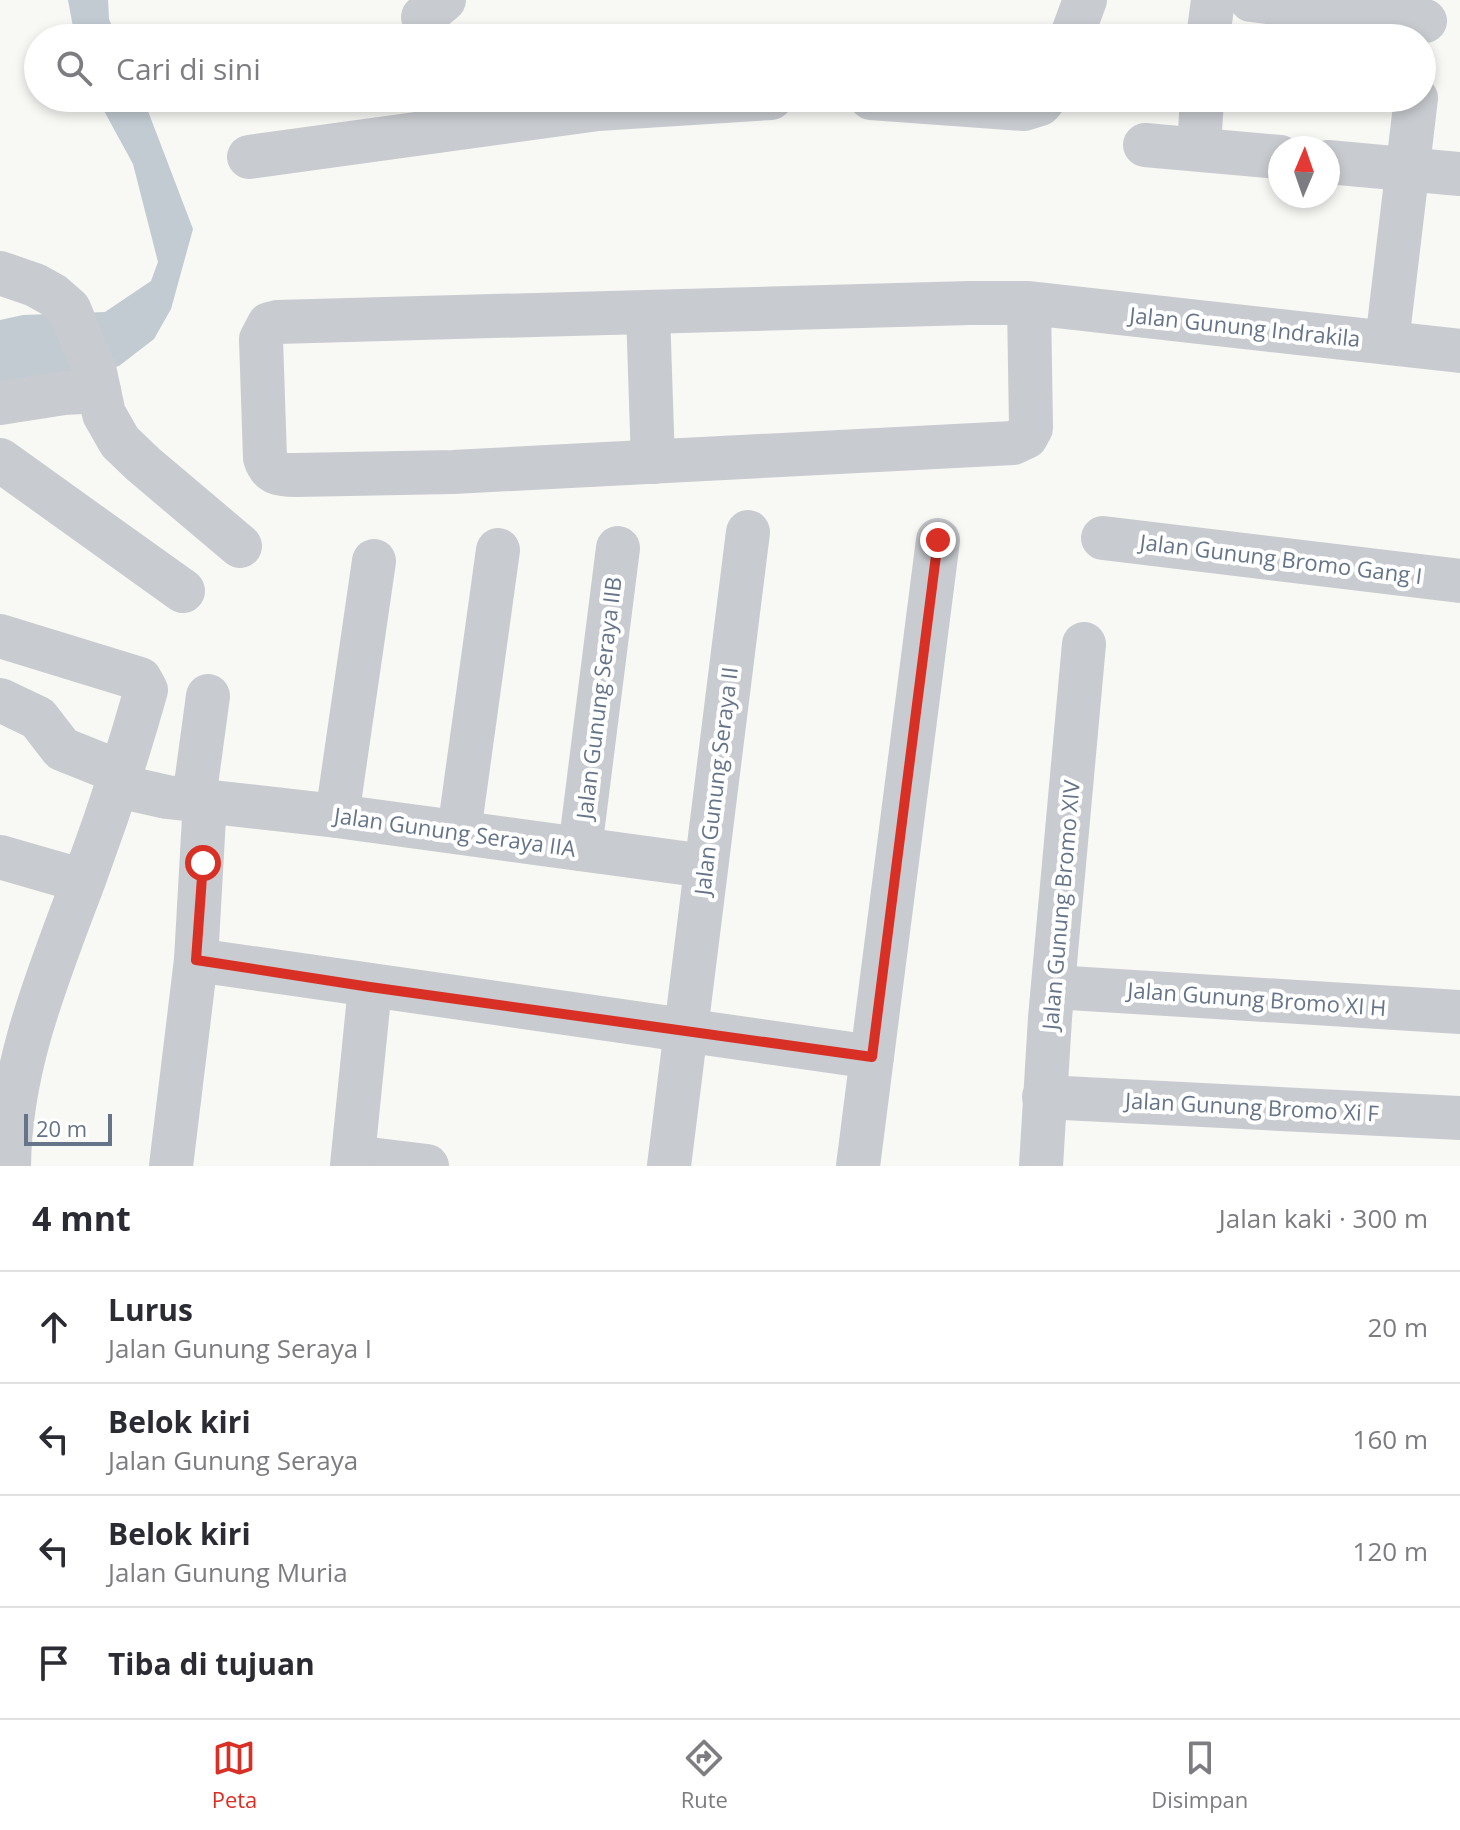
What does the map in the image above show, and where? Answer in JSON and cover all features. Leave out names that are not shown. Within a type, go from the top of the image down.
[{"type":"street","points":[[1076,24],[1085,0]]},
{"type":"street","points":[[1210,24],[1213,0]]},
{"type":"street","points":[[1251,0],[1425,24]]},
{"type":"street","points":[[249,157],[576,112]]},
{"type":"street","points":[[1199,149],[1201,112]]},
{"type":"street","points":[[1387,342],[1414,112]]},
{"type":"street","points":[[1145,145],[1268,156]]},
{"type":"street","points":[[1340,163],[1460,174]]},
{"type":"street","points":[[0,273],[35,285],[69,309],[97,382],[104,414],[120,442],[240,546]]},
{"type":"street","points":[[648,312],[653,462],[1013,443],[1026,437],[1031,428],[1029,303]]},
{"type":"street","name":"Jalan Gunung Indrakila","points":[[653,462],[453,472],[279,475],[268,468],[265,458],[261,339],[269,324],[1029,303],[1460,351]]},
{"type":"street","points":[[0,403],[64,393],[97,382]]},
{"type":"street","points":[[0,460],[183,591]]},
{"type":"street","name":"Jalan Gunung Seraya II","points":[[669,1166],[748,532]]},
{"type":"street","name":"Jalan Gunung Bromo Gang I","points":[[1103,538],[1460,581]]},
{"type":"street","points":[[858,1166],[938,540]]},
{"type":"street","name":"Jalan Gunung Seraya IIB","points":[[580,849],[618,548]]},
{"type":"street","points":[[459,832],[498,550]]},
{"type":"street","points":[[337,816],[374,561]]},
{"type":"street","points":[[0,636],[102,666],[144,682],[146,690],[120,780],[21,1061],[9,1129],[9,1166]]},
{"type":"street","name":"Jalan Gunung Bromo XIV","points":[[1041,1166],[1053,987],[1084,644]]},
{"type":"street","points":[[171,1166],[196,960],[200,800],[208,696]]},
{"type":"street","name":"Jalan Gunung Seraya IIA","points":[[0,700],[38,718],[62,749],[120,780],[200,800],[705,866]]},
{"type":"street","points":[[0,857],[83,881]]},
{"type":"street","points":[[196,960],[872,1057]]},
{"type":"street","points":[[370,987],[352,1162],[427,1166]]},
{"type":"street","name":"Jalan Gunung Bromo XI H","points":[[1053,987],[1460,1012]]},
{"type":"street","name":"Jalan Gunung Bromo Xi F","points":[[1044,1097],[1460,1118]]},
{"type":"shaded area","points":[[68,0],[108,0],[111,24],[72,24]]},
{"type":"shaded area","points":[[105,112],[148,112],[193,229],[171,309],[154,339],[119,366],[77,376],[0,386],[0,320],[23,315],[105,312],[151,281],[158,262],[133,164]]},
{"type":"route","points":[[203,863],[196,960],[872,1057],[938,540]]}]
